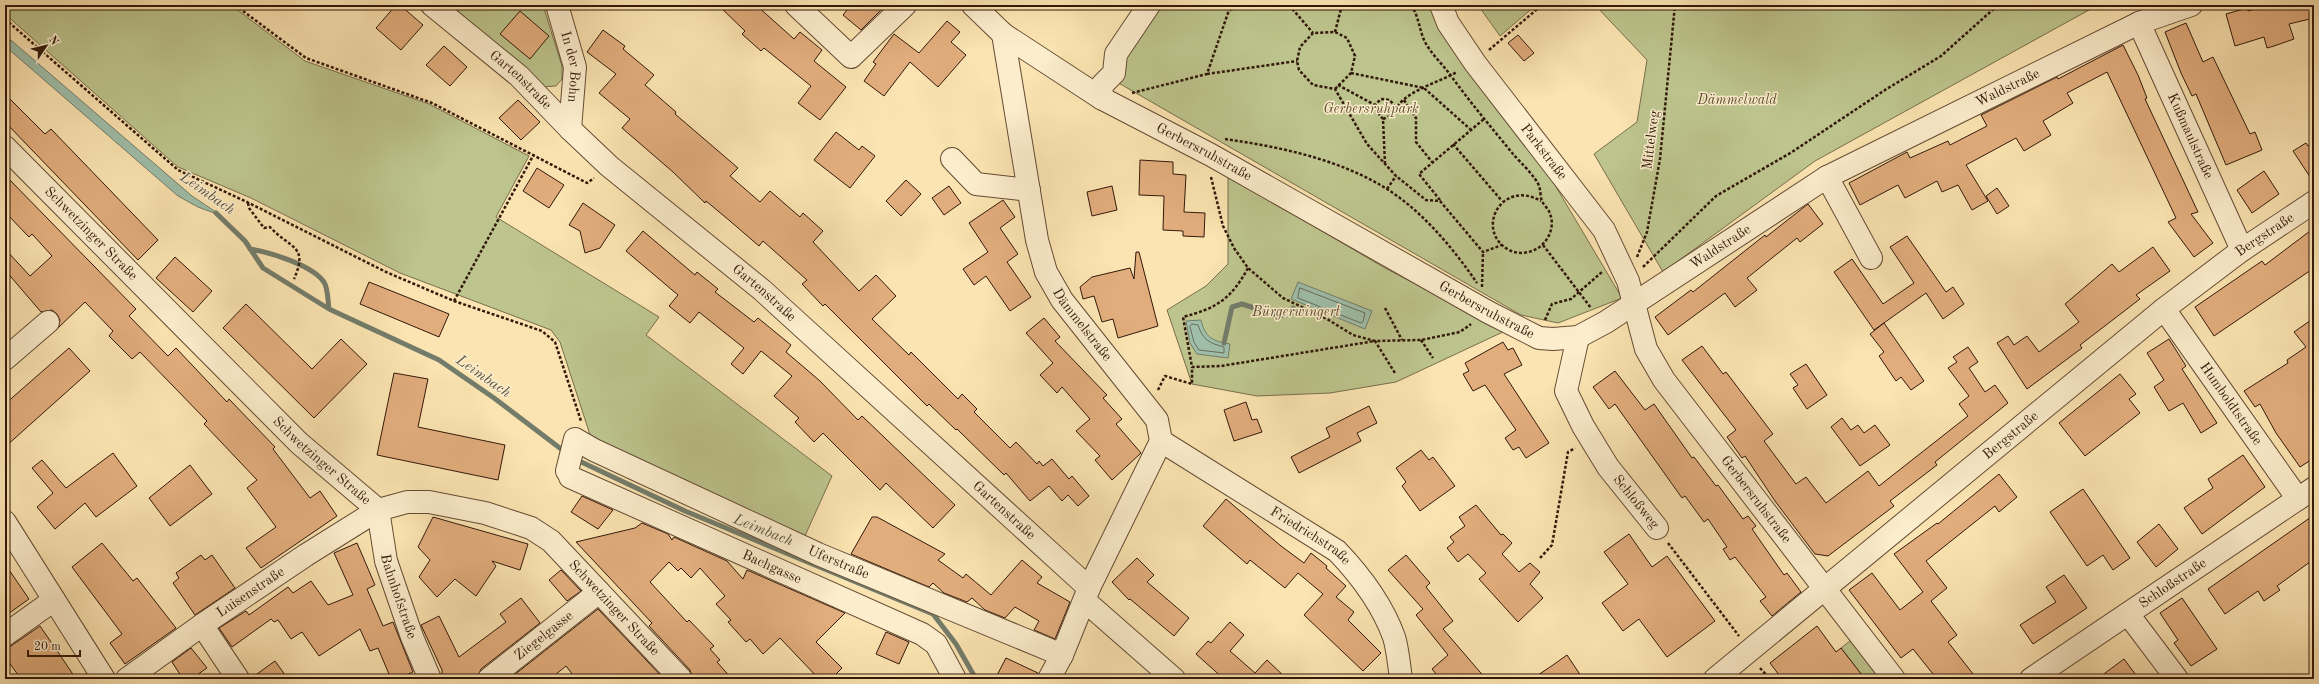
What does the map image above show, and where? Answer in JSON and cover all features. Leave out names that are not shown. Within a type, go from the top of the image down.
[{"type":"street","name":"Gartenstraße","points":[[432,5],[519,76],[570,129],[609,166],[762,290],[1087,594],[1174,679]]},
{"type":"street","name":"In der Bohn","points":[[557,5],[575,67],[570,129]]},
{"type":"street","points":[[796,5],[851,57],[905,5]]},
{"type":"street","name":"Gerbersruhstraße","points":[[973,5],[1003,34],[1101,98],[1216,147],[1488,312],[1539,338],[1578,337],[1634,305],[1646,349],[1664,380],[1823,589],[1894,679]]},
{"type":"street","points":[[1101,98],[1102,85],[1114,74],[1116,54],[1149,5]]},
{"type":"street","name":"Parkstraße","points":[[1441,5],[1448,23],[1475,63],[1604,230],[1618,271],[1634,305]]},
{"type":"street","name":"Waldstraße","points":[[1634,305],[1827,177],[2139,23],[2192,5]]},
{"type":"street","name":"Kußmaulstraße","points":[[2139,23],[2242,250]]},
{"type":"street","name":"Dämmelstraße","points":[[1003,34],[1037,240],[1046,272],[1062,300],[1157,420],[1161,441]]},
{"type":"street","name":"Schwetzinger Straße","points":[[5,147],[299,443],[378,510],[407,502],[430,502],[485,513],[531,528],[551,541],[681,679]]},
{"type":"street","points":[[952,159],[976,184],[1029,190]]},
{"type":"street","points":[[1827,177],[1871,258]]},
{"type":"street","name":"Bergstraße","points":[[1715,679],[2164,309],[2242,250],[2314,202]]},
{"type":"street","name":"Humboldtstraße","points":[[2164,309],[2306,494]]},
{"type":"street","points":[[5,359],[48,322]]},
{"type":"street","name":"Schloßweg","points":[[1578,337],[1566,391],[1590,438],[1608,467],[1657,528]]},
{"type":"street","points":[[1050,679],[1062,655],[1087,594],[1161,441]]},
{"type":"street","name":"Friedrichstraße","points":[[1161,441],[1336,551],[1355,570],[1377,603],[1394,637],[1401,679]]},
{"type":"street","name":"Uferstraße","points":[[571,459],[594,450],[818,554],[1062,655]]},
{"type":"street","name":"Bachgasse","points":[[571,459],[922,634],[936,644],[948,675]]},
{"type":"street","name":"Schloßstraße","points":[[2031,679],[2306,494]]},
{"type":"street","name":"Luisenstraße","points":[[127,679],[202,625],[306,555],[378,510]]},
{"type":"street","name":"Bahnhofstraße","points":[[378,510],[386,561],[412,637],[430,679]]},
{"type":"street","points":[[5,522],[104,679]]},
{"type":"street","name":"Ziegelgasse","points":[[489,679],[599,592]]},
{"type":"street","points":[[5,635],[54,600]]},
{"type":"street","points":[[2128,614],[2177,679]]},
{"type":"street","points":[[202,625],[238,679]]},
{"type":"path","points":[[235,5],[306,58],[432,103],[534,154],[587,183],[609,166]]},
{"type":"path","points":[[1207,74],[1228,13],[1234,5]]},
{"type":"path","points":[[1289,5],[1312,33]]},
{"type":"path","points":[[1335,32],[1342,5]]},
{"type":"path","points":[[1412,5],[1416,12],[1424,41],[1484,119],[1539,186],[1542,200],[1550,214],[1552,224],[1550,234],[1543,245],[1534,250],[1524,253],[1510,251],[1502,245],[1496,236],[1493,225],[1496,210],[1502,202],[1512,195],[1523,194],[1542,200]]},
{"type":"path","points":[[1475,63],[1542,5]]},
{"type":"path","name":"Mittelweg","points":[[1618,271],[1638,256],[1647,232],[1660,159],[1675,5]]},
{"type":"path","points":[[1539,338],[1552,304],[1571,299],[1580,293],[1602,272],[1618,271],[1716,196],[1792,152],[1885,90],[1941,56],[1998,5]]},
{"type":"path","points":[[5,19],[178,170],[248,202],[386,272],[454,301],[542,331],[555,342],[583,428],[571,459]]},
{"type":"path","points":[[1335,89],[1351,73],[1355,56],[1347,38],[1335,32],[1312,33],[1300,47],[1297,61],[1299,70],[1312,85],[1335,89],[1367,144],[1396,176],[1426,200],[1440,201]]},
{"type":"path","points":[[1101,98],[1119,96],[1207,74],[1297,61]]},
{"type":"path","points":[[1351,73],[1424,88],[1470,129]]},
{"type":"path","points":[[1383,119],[1392,115],[1395,107],[1404,100],[1424,88],[1450,76]]},
{"type":"path","points":[[1338,85],[1375,105],[1378,113],[1383,119],[1386,165]]},
{"type":"path","points":[[1375,105],[1381,99],[1390,100],[1395,107]]},
{"type":"path","points":[[1404,100],[1416,118],[1416,142],[1432,162]]},
{"type":"path","points":[[1482,288],[1483,252],[1419,174],[1470,129],[1484,119]]},
{"type":"path","points":[[1192,367],[1221,366],[1375,342],[1421,340],[1460,332],[1488,312],[1486,299],[1482,288],[1448,245],[1418,215],[1387,189],[1347,169],[1301,154],[1256,143],[1216,147],[1209,166],[1223,226],[1234,248],[1248,268],[1283,298],[1327,319],[1353,335],[1375,342],[1395,374]]},
{"type":"path","points":[[1453,144],[1502,202]]},
{"type":"path","points":[[454,301],[534,154]]},
{"type":"path","points":[[1387,189],[1396,176]]},
{"type":"path","points":[[248,202],[249,208],[264,228],[270,228],[295,248],[301,262],[294,280]]},
{"type":"path","points":[[1483,252],[1502,245]]},
{"type":"path","points":[[1543,245],[1594,313]]},
{"type":"path","points":[[1162,395],[1158,389],[1165,376],[1192,384],[1192,367],[1183,317],[1206,311],[1222,302],[1238,286],[1248,268]]},
{"type":"path","points":[[1385,308],[1402,340]]},
{"type":"path","points":[[1421,340],[1433,358]]},
{"type":"path","points":[[1540,558],[1552,545],[1568,452],[1590,438]]},
{"type":"path","name":"Schloßweg","points":[[1657,528],[1750,649]]},
{"type":"green space","points":[[5,5],[231,5],[305,61],[429,104],[529,156],[496,217],[659,317],[646,335],[832,476],[804,538],[592,441],[560,342],[551,330],[400,273],[251,198],[178,167],[5,14]]},
{"type":"green space","points":[[446,5],[543,5],[562,66],[562,79],[556,86],[540,87]]},
{"type":"green space","name":"Gerbersruhpark","points":[[1161,5],[1431,5],[1546,170],[1622,298],[1558,323],[1521,315],[1103,74]]},
{"type":"green space","points":[[1478,5],[1536,5],[1500,36]]},
{"type":"green space","name":"Dämmelwald","points":[[1595,5],[2098,5],[1815,161],[1663,272],[1594,154],[1637,122],[1647,60]]},
{"type":"green space","name":"Bürgerwingert","points":[[1228,176],[1385,268],[1505,331],[1396,382],[1330,393],[1257,396],[1192,384],[1167,310],[1206,286],[1228,264]]},
{"type":"green space","points":[[1859,634],[1894,679],[1855,679],[1861,674],[1841,648]]},
{"type":"water","points":[[5,35],[192,196],[222,216],[198,207],[178,196],[5,46]]},
{"type":"water","points":[[1298,282],[1372,311],[1365,329],[1291,299]]},
{"type":"water","points":[[1201,320],[1207,335],[1219,342],[1230,344],[1228,358],[1197,354],[1190,343],[1186,321]]},
{"type":"building","points":[[396,5],[400,5],[423,25],[401,50],[376,28]]},
{"type":"building","points":[[718,5],[756,5],[794,39],[800,32],[822,50],[814,61],[846,87],[820,120],[798,103],[811,86],[764,48],[761,51],[742,34],[745,31]]},
{"type":"building","points":[[851,5],[886,5],[861,30],[843,15]]},
{"type":"building","points":[[2271,5],[2314,5],[2314,18],[2289,24],[2294,39],[2267,48],[2264,37],[2235,46],[2226,14],[2247,8],[2248,11]]},
{"type":"building","points":[[520,11],[549,36],[530,59],[500,34]]},
{"type":"building","points":[[947,21],[960,32],[951,42],[966,55],[938,87],[910,62],[884,96],[864,81],[876,64],[873,62],[894,34],[919,53]]},
{"type":"building","points":[[2186,23],[2203,62],[2213,57],[2250,134],[2255,132],[2262,150],[2226,165],[2196,94],[2192,96],[2181,73],[2165,32]]},
{"type":"building","points":[[603,30],[625,46],[623,49],[654,75],[645,85],[676,112],[675,114],[738,168],[730,176],[760,202],[770,191],[800,217],[803,213],[823,231],[813,242],[859,291],[876,275],[896,296],[872,319],[909,355],[911,352],[958,399],[962,394],[977,409],[974,412],[1010,448],[1016,442],[1037,464],[1039,461],[1043,466],[1052,459],[1069,479],[1072,476],[1089,496],[1078,506],[1068,495],[1062,501],[1049,486],[1030,501],[1006,473],[1004,475],[929,404],[927,406],[825,304],[823,306],[802,284],[807,280],[763,241],[759,246],[706,201],[705,203],[673,172],[622,128],[630,119],[599,93],[616,74],[587,52]]},
{"type":"building","points":[[1518,35],[1534,53],[1524,61],[1508,43]]},
{"type":"building","points":[[2123,45],[2138,75],[2147,98],[2145,99],[2198,212],[2191,214],[2213,243],[2194,257],[2168,222],[2176,218],[2107,72],[2067,93],[2073,103],[2043,121],[2051,135],[2024,151],[2016,138],[1966,165],[1988,201],[1972,210],[1958,185],[1942,192],[1937,181],[1905,198],[1898,185],[1860,205],[1849,183],[1907,152],[1910,158],[1948,141],[1950,145],[1987,126],[1981,115],[2057,77],[2058,79]]},
{"type":"building","points":[[444,46],[467,67],[450,86],[426,65]]},
{"type":"building","points":[[5,94],[45,134],[51,129],[158,240],[138,260],[5,122]]},
{"type":"building","points":[[518,100],[540,122],[521,140],[499,118]]},
{"type":"building","points":[[836,132],[859,150],[862,146],[875,156],[850,188],[814,160]]},
{"type":"building","points":[[2314,142],[2314,183],[2293,151],[2306,143],[2308,146]]},
{"type":"building","points":[[1140,160],[1173,162],[1173,174],[1186,175],[1184,212],[1205,213],[1204,237],[1183,236],[1183,231],[1163,230],[1164,196],[1139,195]]},
{"type":"building","points":[[537,168],[564,185],[549,208],[523,191]]},
{"type":"building","points":[[2264,171],[2279,194],[2252,213],[2237,190]]},
{"type":"building","points":[[5,175],[136,309],[129,316],[168,356],[176,348],[227,402],[229,399],[275,447],[273,449],[310,498],[320,491],[337,516],[261,568],[246,548],[276,527],[247,488],[257,480],[204,424],[207,421],[140,352],[132,359],[109,336],[113,331],[85,302],[58,328],[60,320],[57,314],[52,310],[41,312],[5,270],[5,249],[30,276],[52,256],[32,234],[29,237],[5,212]]},
{"type":"building","points":[[906,180],[921,194],[901,216],[886,201]]},
{"type":"building","points":[[949,186],[961,203],[944,215],[932,198]]},
{"type":"building","points":[[1112,186],[1117,210],[1092,216],[1087,192]]},
{"type":"building","points":[[1997,188],[2009,206],[1997,214],[1986,196]]},
{"type":"building","points":[[1003,200],[1015,217],[1000,228],[1018,254],[1007,262],[1031,297],[1010,311],[986,276],[974,285],[963,269],[988,252],[969,223]]},
{"type":"building","points":[[583,203],[615,225],[600,248],[585,253],[580,231],[569,225]]},
{"type":"building","points":[[1808,204],[1823,224],[1800,242],[1797,238],[1747,278],[1757,290],[1735,307],[1725,293],[1668,335],[1655,317],[1691,290],[1693,292],[1765,235],[1766,237]]},
{"type":"building","points":[[2314,228],[2314,268],[2214,336],[2195,307],[2262,261],[2265,265]]},
{"type":"building","points":[[643,231],[695,275],[697,272],[718,289],[715,292],[754,322],[758,318],[791,345],[786,352],[820,381],[858,420],[862,416],[955,505],[933,528],[886,483],[880,490],[823,433],[814,442],[795,422],[799,418],[774,396],[792,376],[761,351],[743,374],[731,364],[744,348],[699,312],[690,323],[669,306],[678,295],[626,251]]},
{"type":"building","points":[[1907,236],[1946,292],[1953,287],[1964,304],[1943,319],[1926,293],[1874,330],[1834,272],[1852,259],[1883,304],[1914,283],[1890,247]]},
{"type":"building","points":[[2153,247],[2170,271],[2136,295],[2140,299],[2080,345],[2082,348],[2027,389],[1997,343],[2008,336],[2014,345],[2027,336],[2039,352],[2079,322],[2065,304],[2112,264],[2119,272]]},
{"type":"building","points":[[1136,252],[1139,252],[1158,326],[1118,338],[1113,319],[1102,322],[1094,296],[1083,299],[1080,287],[1092,277],[1130,268],[1134,279]]},
{"type":"building","points":[[175,257],[212,291],[193,312],[156,278]]},
{"type":"building","points":[[369,282],[449,314],[439,337],[360,304]]},
{"type":"building","points":[[246,304],[312,369],[341,339],[367,364],[314,418],[223,328]]},
{"type":"building","points":[[1044,318],[1060,337],[1055,341],[1107,395],[1103,398],[1122,419],[1116,424],[1141,453],[1112,480],[1095,460],[1100,456],[1076,431],[1090,419],[1062,387],[1057,393],[1040,375],[1053,363],[1026,333]]},
{"type":"building","points":[[2314,318],[2314,458],[2300,467],[2276,433],[2260,404],[2255,407],[2244,391],[2288,363],[2287,360],[2306,347],[2294,332]]},
{"type":"building","points":[[1884,323],[1924,381],[1911,390],[1901,377],[1896,381],[1879,356],[1884,352],[1870,334]]},
{"type":"building","points":[[2169,339],[2186,366],[2182,369],[2217,423],[2201,433],[2183,403],[2169,411],[2154,387],[2164,380],[2147,353]]},
{"type":"building","points":[[1503,342],[1508,350],[1513,348],[1522,365],[1504,374],[1549,443],[1526,458],[1519,447],[1513,450],[1505,438],[1516,430],[1485,385],[1473,391],[1463,374],[1469,371],[1465,363]]},
{"type":"building","points":[[1702,346],[1723,374],[1726,372],[1773,434],[1764,441],[1796,484],[1806,477],[1826,503],[1868,471],[1879,486],[1968,416],[1959,404],[1969,396],[1948,368],[1957,362],[1953,357],[1968,347],[1978,362],[1969,368],[1985,392],[1995,385],[2008,403],[1935,462],[1937,465],[1890,501],[1894,506],[1828,556],[1815,554],[1775,501],[1745,456],[1742,458],[1727,437],[1736,430],[1682,360]]},
{"type":"building","points":[[69,348],[90,371],[5,447],[5,404]]},
{"type":"building","points":[[1806,364],[1827,395],[1807,409],[1793,388],[1798,385],[1790,374]]},
{"type":"building","points":[[1615,371],[1645,410],[1654,404],[1692,458],[1694,457],[1716,486],[1718,485],[1743,519],[1748,516],[1756,526],[1752,529],[1784,575],[1787,573],[1801,592],[1772,616],[1760,601],[1766,597],[1735,557],[1730,560],[1723,549],[1727,547],[1708,519],[1704,522],[1685,496],[1682,498],[1615,404],[1609,409],[1593,387]]},
{"type":"building","points":[[394,373],[428,379],[418,427],[505,445],[498,480],[377,455]]},
{"type":"building","points":[[2120,374],[2136,394],[2129,399],[2140,413],[2085,456],[2059,423]]},
{"type":"building","points":[[1246,402],[1252,420],[1257,419],[1262,432],[1234,441],[1224,410]]},
{"type":"building","points":[[1369,406],[1377,423],[1357,433],[1361,441],[1299,473],[1291,457],[1330,437],[1326,428]]},
{"type":"building","points":[[1842,418],[1851,430],[1858,425],[1864,433],[1875,425],[1890,445],[1860,466],[1831,427]]},
{"type":"building","points":[[1421,450],[1429,460],[1433,457],[1455,486],[1420,511],[1402,486],[1406,482],[1396,468]]},
{"type":"building","points":[[113,453],[137,486],[96,517],[85,503],[55,529],[37,507],[53,493],[32,468],[42,460],[66,488]]},
{"type":"building","points":[[2243,455],[2265,487],[2202,534],[2184,508],[2213,488],[2208,479]]},
{"type":"building","points":[[190,465],[212,494],[170,526],[149,498]]},
{"type":"building","points":[[1999,474],[2017,497],[1999,512],[1995,506],[1926,561],[1947,588],[1931,601],[1957,635],[1948,642],[1977,679],[1937,679],[1913,649],[1901,658],[1849,590],[1872,573],[1900,610],[1923,592],[1894,554],[1937,523],[1938,524]]},
{"type":"building","points":[[2083,489],[2130,558],[2113,570],[2103,555],[2087,566],[2050,512]]},
{"type":"building","points":[[582,496],[613,510],[598,529],[571,512]]},
{"type":"building","points":[[1226,499],[1281,546],[1304,563],[1311,553],[1327,566],[1326,568],[1346,586],[1336,597],[1354,612],[1348,620],[1381,653],[1363,671],[1304,615],[1323,594],[1298,573],[1285,588],[1250,560],[1247,564],[1203,526]]},
{"type":"building","points":[[1476,505],[1501,535],[1503,534],[1512,543],[1502,554],[1519,572],[1530,563],[1540,572],[1530,584],[1543,598],[1518,622],[1479,579],[1486,573],[1468,554],[1458,562],[1447,548],[1454,542],[1450,537],[1465,526],[1459,517]]},
{"type":"building","points":[[2314,515],[2314,559],[2277,586],[2280,590],[2264,601],[2258,591],[2225,614],[2208,589]]},
{"type":"building","points":[[433,517],[528,544],[520,570],[492,561],[496,566],[476,596],[455,579],[437,597],[419,577],[430,560],[418,547]]},
{"type":"building","points":[[872,517],[877,517],[945,554],[938,560],[963,578],[966,574],[991,595],[1022,560],[1042,577],[1037,583],[1070,602],[1055,639],[1034,630],[1039,621],[1015,607],[1005,618],[985,610],[972,598],[967,602],[944,593],[933,583],[929,587],[851,554]]},
{"type":"building","points":[[642,523],[668,534],[672,540],[674,537],[727,561],[743,579],[747,570],[845,613],[816,642],[842,668],[831,679],[819,679],[780,638],[763,654],[750,639],[746,642],[728,622],[731,620],[716,604],[725,596],[700,568],[691,578],[681,568],[678,571],[669,562],[650,582],[687,622],[689,620],[714,646],[710,649],[720,660],[717,662],[732,679],[693,679],[690,670],[649,626],[652,623],[576,542],[635,528]]},
{"type":"building","points":[[2159,524],[2178,549],[2156,567],[2137,542]]},
{"type":"building","points":[[1629,534],[1652,567],[1667,556],[1715,621],[1667,657],[1639,619],[1623,631],[1602,603],[1628,584],[1604,552]]},
{"type":"building","points":[[102,543],[133,581],[137,578],[176,628],[125,664],[110,643],[122,634],[72,567]]},
{"type":"building","points":[[357,543],[375,585],[367,589],[383,626],[393,622],[413,672],[397,679],[391,679],[378,648],[370,651],[360,629],[319,656],[302,632],[291,639],[278,620],[274,622],[271,619],[232,647],[219,628],[246,611],[249,615],[288,587],[293,593],[311,581],[328,605],[353,595],[334,553]]},
{"type":"building","points":[[201,555],[205,560],[212,555],[235,588],[195,615],[173,583],[179,578],[176,573]]},
{"type":"building","points":[[1406,555],[1430,583],[1426,587],[1453,621],[1443,629],[1486,679],[1440,679],[1432,669],[1448,655],[1416,615],[1423,609],[1388,570]]},
{"type":"building","points":[[1137,558],[1154,575],[1147,582],[1189,618],[1174,636],[1130,599],[1129,600],[1112,582]]},
{"type":"building","points":[[5,564],[29,599],[5,616]]},
{"type":"building","points":[[561,570],[581,591],[567,601],[549,580]]},
{"type":"building","points":[[2064,575],[2087,608],[2033,644],[2020,625],[2056,602],[2046,587]]},
{"type":"building","points":[[521,598],[540,623],[481,669],[477,679],[442,679],[442,670],[421,625],[439,616],[459,657],[506,622],[500,614]]},
{"type":"building","points":[[2182,598],[2217,649],[2191,666],[2174,643],[2178,640],[2160,613]]},
{"type":"building","points":[[598,609],[664,679],[576,679],[566,666],[550,679],[509,679]]},
{"type":"building","points":[[1230,622],[1244,635],[1230,651],[1255,673],[1267,660],[1287,679],[1224,679],[1196,654],[1208,641],[1211,643]]},
{"type":"building","points":[[40,626],[76,679],[21,679],[5,657],[5,650]]},
{"type":"building","points":[[1817,626],[1836,652],[1841,648],[1865,679],[1782,679],[1770,663]]},
{"type":"building","points":[[886,632],[909,642],[899,664],[876,654]]},
{"type":"building","points":[[191,648],[207,668],[191,679],[183,679],[172,662]]},
{"type":"building","points":[[1567,655],[1583,679],[1532,679],[1553,665]]},
{"type":"building","points":[[1006,658],[1038,673],[1037,679],[995,679]]},
{"type":"building","points":[[2124,659],[2139,679],[2097,679]]},
{"type":"building","points":[[275,661],[288,679],[250,679]]},
{"type":"waterway","name":"Leimbach","points":[[216,213],[245,241],[263,268],[329,309],[439,360],[494,398],[565,452]]},
{"type":"waterway","points":[[250,249],[268,253],[291,261],[312,271],[320,277],[325,284],[329,309]]},
{"type":"waterway","points":[[1224,343],[1232,307],[1242,304],[1279,316],[1290,314],[1293,308]]},
{"type":"waterway","name":"Leimbach","points":[[575,459],[685,511],[933,614],[956,644],[976,679]]}]
